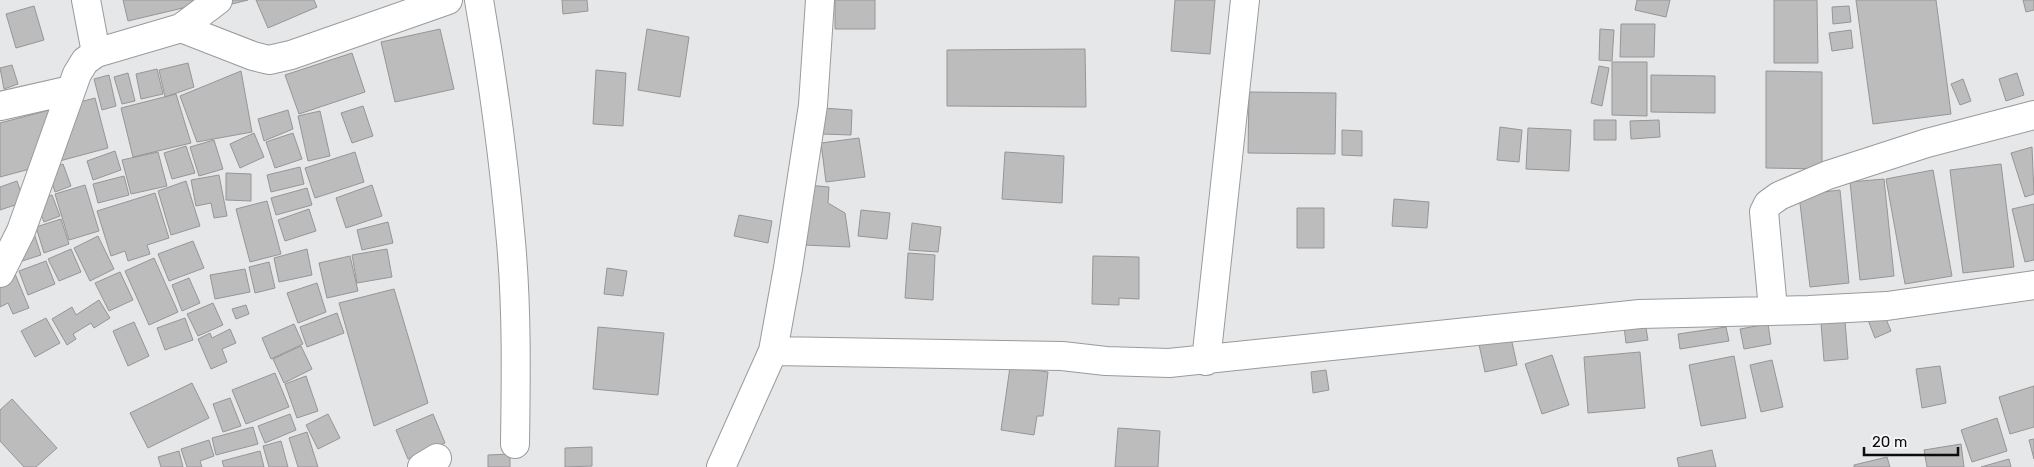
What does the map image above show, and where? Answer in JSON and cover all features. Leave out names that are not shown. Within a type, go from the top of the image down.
[{"type":"street","points":[[86,0],[96,53]]},
{"type":"street","points":[[0,273],[20,231],[71,90],[85,61],[96,53],[181,28],[218,0]]},
{"type":"street","points":[[181,28],[253,56],[269,60],[291,55],[448,0]]},
{"type":"street","points":[[479,0],[495,102],[511,242],[516,351],[515,444]]},
{"type":"street","points":[[721,467],[773,351],[788,268],[813,104],[820,0]]},
{"type":"street","points":[[1206,361],[1245,0]]},
{"type":"street","points":[[0,106],[71,90]]},
{"type":"street","points":[[1773,309],[1764,212],[1768,204],[1798,186],[1828,175],[1926,143],[2034,116]]},
{"type":"street","points":[[773,351],[1062,356],[1106,361],[1169,363],[1206,361],[1640,314],[1887,306],[2034,285]]},
{"type":"building","points":[[123,0],[208,0],[208,2],[128,21]]},
{"type":"building","points":[[222,0],[248,0],[224,6]]},
{"type":"building","points":[[256,0],[314,0],[317,7],[268,28]]},
{"type":"building","points":[[562,0],[587,0],[588,11],[563,14]]},
{"type":"building","points":[[835,0],[875,0],[875,29],[835,29]]},
{"type":"building","points":[[1175,0],[1215,0],[1210,54],[1171,51]]},
{"type":"building","points":[[1637,0],[1670,0],[1666,17],[1635,10]]},
{"type":"building","points":[[1774,0],[1817,0],[1818,63],[1774,63]]},
{"type":"building","points":[[1856,0],[1936,0],[1951,114],[1873,124]]},
{"type":"building","points":[[2023,0],[2034,0],[2034,10],[2026,12]]},
{"type":"building","points":[[34,6],[44,40],[16,48],[6,14]]},
{"type":"building","points":[[1849,6],[1851,22],[1833,24],[1832,7]]},
{"type":"building","points":[[1621,24],[1655,24],[1654,57],[1620,57]]},
{"type":"building","points":[[440,29],[454,89],[395,102],[381,42]]},
{"type":"building","points":[[647,29],[689,37],[680,97],[638,90]]},
{"type":"building","points":[[1600,29],[1614,30],[1612,61],[1599,60]]},
{"type":"building","points":[[1851,30],[1853,48],[1832,51],[1829,33]]},
{"type":"building","points":[[1085,49],[1086,107],[947,106],[947,50]]},
{"type":"building","points":[[352,53],[365,92],[299,114],[285,75]]},
{"type":"building","points":[[1612,62],[1647,62],[1647,116],[1612,115]]},
{"type":"building","points":[[188,63],[194,87],[165,97],[159,70]]},
{"type":"building","points":[[12,65],[18,84],[4,89],[0,68]]},
{"type":"building","points":[[1599,66],[1609,68],[1602,106],[1591,103]]},
{"type":"building","points":[[157,69],[163,94],[141,99],[136,74]]},
{"type":"building","points":[[596,70],[626,73],[623,126],[593,124]]},
{"type":"building","points":[[241,71],[252,132],[197,142],[180,96]]},
{"type":"building","points":[[1766,71],[1822,72],[1822,169],[1766,168]]},
{"type":"building","points":[[128,73],[135,101],[122,104],[114,77]]},
{"type":"building","points":[[2017,73],[2024,95],[2006,101],[1999,79]]},
{"type":"building","points":[[109,75],[116,106],[102,110],[94,79]]},
{"type":"building","points":[[1651,75],[1715,76],[1715,113],[1651,112]]},
{"type":"building","points":[[1963,79],[1971,101],[1960,105],[1951,84]]},
{"type":"building","points":[[1249,92],[1336,93],[1335,154],[1248,153]]},
{"type":"building","points":[[176,94],[191,143],[133,157],[121,108]]},
{"type":"building","points":[[95,98],[108,148],[0,177],[0,123]]},
{"type":"building","points":[[363,106],[373,136],[352,143],[341,113]]},
{"type":"building","points":[[822,108],[852,110],[851,135],[821,134]]},
{"type":"building","points":[[288,110],[293,129],[264,141],[258,119]]},
{"type":"building","points":[[320,111],[330,156],[308,161],[298,116]]},
{"type":"building","points":[[1594,120],[1616,120],[1616,140],[1594,140]]},
{"type":"building","points":[[1659,120],[1660,137],[1631,139],[1630,121]]},
{"type":"building","points":[[1500,127],[1522,130],[1519,162],[1497,160]]},
{"type":"building","points":[[1528,128],[1571,130],[1569,171],[1526,169]]},
{"type":"building","points":[[1342,130],[1362,131],[1362,156],[1342,155]]},
{"type":"building","points":[[254,133],[264,157],[240,168],[230,144]]},
{"type":"building","points":[[293,133],[302,159],[275,168],[266,142]]},
{"type":"building","points":[[859,138],[865,177],[826,182],[821,143]]},
{"type":"building","points":[[214,140],[223,169],[199,176],[190,147]]},
{"type":"building","points":[[186,146],[195,173],[172,179],[164,153]]},
{"type":"building","points":[[2032,147],[2034,194],[2025,197],[2011,153]]},
{"type":"building","points":[[115,151],[121,170],[93,180],[87,161]]},
{"type":"building","points":[[158,152],[167,186],[131,194],[122,160]]},
{"type":"building","points":[[355,152],[364,182],[315,198],[305,168]]},
{"type":"building","points":[[1005,152],[1064,156],[1062,203],[1002,199]]},
{"type":"building","points":[[63,164],[71,186],[55,192],[48,170]]},
{"type":"building","points":[[2001,164],[2014,267],[1963,273],[1950,170]]},
{"type":"building","points":[[300,167],[304,184],[271,192],[267,175]]},
{"type":"building","points":[[1933,170],[1952,276],[1905,284],[1886,179]]},
{"type":"building","points":[[226,173],[251,174],[251,201],[226,200]]},
{"type":"building","points":[[219,175],[227,216],[214,218],[211,203],[196,206],[191,180]]},
{"type":"building","points":[[124,176],[129,195],[98,203],[93,184]]},
{"type":"building","points":[[1884,179],[1894,276],[1860,280],[1850,182]]},
{"type":"building","points":[[17,181],[24,202],[0,210],[0,187]]},
{"type":"building","points":[[186,181],[200,226],[171,235],[158,191]]},
{"type":"building","points":[[85,185],[99,231],[69,240],[55,194]]},
{"type":"building","points":[[372,185],[382,216],[346,228],[336,198]]},
{"type":"building","points":[[807,185],[829,187],[828,203],[845,213],[850,247],[803,245]]},
{"type":"building","points":[[307,188],[312,205],[276,215],[271,198]]},
{"type":"building","points":[[1840,190],[1849,283],[1810,287],[1799,195]]},
{"type":"building","points":[[155,193],[169,238],[147,245],[150,254],[128,261],[125,251],[111,256],[97,211]]},
{"type":"building","points":[[52,195],[60,216],[44,222],[36,201]]},
{"type":"building","points":[[1394,199],[1429,202],[1427,228],[1392,226]]},
{"type":"building","points":[[267,201],[281,254],[250,262],[236,209]]},
{"type":"building","points":[[2034,204],[2034,260],[2025,262],[2012,209]]},
{"type":"building","points":[[1297,208],[1324,208],[1324,248],[1297,248]]},
{"type":"building","points":[[309,209],[316,231],[285,241],[278,220]]},
{"type":"building","points":[[861,210],[890,213],[887,239],[858,236]]},
{"type":"building","points":[[739,215],[772,221],[768,243],[734,236]]},
{"type":"building","points":[[61,219],[69,244],[44,253],[36,227]]},
{"type":"building","points":[[388,222],[393,243],[362,250],[357,230]]},
{"type":"building","points":[[912,223],[941,227],[938,252],[909,250]]},
{"type":"building","points":[[32,227],[41,255],[16,263]]},
{"type":"building","points":[[98,236],[114,269],[90,281],[74,248]]},
{"type":"building","points":[[193,241],[204,268],[169,281],[158,254]]},
{"type":"building","points":[[71,249],[81,272],[59,281],[48,259]]},
{"type":"building","points":[[307,249],[312,275],[279,282],[274,258]]},
{"type":"building","points":[[387,249],[392,277],[357,283],[352,255]]},
{"type":"building","points":[[908,253],[935,255],[933,300],[905,298]]},
{"type":"building","points":[[350,256],[358,291],[327,298],[319,263]]},
{"type":"building","points":[[1093,256],[1139,257],[1139,299],[1119,298],[1119,305],[1092,304]]},
{"type":"building","points":[[154,258],[178,312],[149,325],[125,271]]},
{"type":"building","points":[[46,261],[55,284],[28,295],[19,271]]},
{"type":"building","points":[[269,262],[275,288],[255,293],[249,267]]},
{"type":"building","points":[[607,268],[627,271],[623,296],[604,294]]},
{"type":"building","points":[[13,269],[29,308],[13,314],[8,303],[0,307],[0,274]]},
{"type":"building","points":[[245,269],[250,292],[215,299],[210,275]]},
{"type":"building","points":[[120,272],[133,300],[109,311],[95,283]]},
{"type":"building","points":[[189,278],[200,303],[182,311],[172,285]]},
{"type":"building","points":[[317,283],[326,312],[298,323],[287,293]]},
{"type":"building","points":[[394,289],[428,403],[374,426],[339,303]]},
{"type":"building","points":[[99,300],[110,318],[94,328],[91,323],[73,334],[76,339],[67,345],[52,319],[72,307],[76,315]]},
{"type":"building","points":[[213,303],[223,325],[198,336],[187,314]]},
{"type":"building","points":[[246,305],[249,314],[236,319],[232,309]]},
{"type":"building","points":[[337,313],[344,333],[307,347],[300,327]]},
{"type":"building","points":[[1884,314],[1891,331],[1875,338],[1868,320]]},
{"type":"building","points":[[46,318],[60,343],[35,357],[21,331]]},
{"type":"building","points":[[185,318],[193,340],[165,350],[157,328]]},
{"type":"building","points":[[1845,321],[1848,359],[1824,361],[1821,323]]},
{"type":"building","points":[[134,322],[149,356],[128,366],[113,331]]},
{"type":"building","points":[[1645,322],[1648,340],[1626,343],[1624,326]]},
{"type":"building","points":[[294,324],[303,344],[271,359],[262,338]]},
{"type":"building","points":[[1768,324],[1771,344],[1744,349],[1740,329]]},
{"type":"building","points":[[598,327],[664,333],[658,395],[593,389]]},
{"type":"building","points":[[1726,327],[1729,341],[1680,349],[1678,334]]},
{"type":"building","points":[[230,329],[236,343],[222,349],[227,362],[211,369],[198,339],[210,333],[212,338]]},
{"type":"building","points":[[1510,333],[1517,365],[1485,372],[1478,340]]},
{"type":"building","points":[[301,346],[312,369],[284,383],[273,359]]},
{"type":"building","points":[[1640,352],[1645,408],[1588,413],[1584,357]]},
{"type":"building","points":[[1552,355],[1569,405],[1542,414],[1525,364]]},
{"type":"building","points":[[1734,356],[1746,418],[1701,426],[1689,365]]},
{"type":"building","points":[[1772,360],[1783,407],[1761,412],[1750,365]]},
{"type":"building","points":[[1940,366],[1946,403],[1922,408],[1916,369]]},
{"type":"building","points":[[1010,367],[1048,372],[1043,416],[1037,416],[1034,435],[1001,430]]},
{"type":"building","points":[[1326,370],[1329,390],[1313,393],[1311,372]]},
{"type":"building","points":[[275,373],[289,407],[246,424],[232,390]]},
{"type":"building","points":[[306,376],[318,411],[297,418],[285,384]]},
{"type":"building","points":[[192,383],[209,418],[148,448],[130,413]]},
{"type":"building","points":[[2034,386],[2034,427],[2010,434],[1999,397]]},
{"type":"building","points":[[230,398],[241,426],[223,432],[213,404]]},
{"type":"building","points":[[12,399],[57,448],[36,467],[24,467],[0,441],[0,410]]},
{"type":"building","points":[[290,414],[296,430],[265,443],[258,426]]},
{"type":"building","points":[[328,414],[340,438],[318,449],[306,425]]},
{"type":"building","points":[[433,414],[445,443],[408,459],[396,430]]},
{"type":"building","points":[[1997,418],[2007,451],[1972,462],[1961,430]]},
{"type":"building","points":[[253,427],[258,444],[216,455],[212,438]]},
{"type":"building","points":[[1118,428],[1160,431],[1158,467],[1115,467]]},
{"type":"building","points":[[307,432],[318,467],[298,467],[289,438]]},
{"type":"building","points":[[2034,439],[2034,459],[2029,440]]},
{"type":"building","points":[[209,440],[214,456],[200,461],[202,467],[187,467],[181,449]]},
{"type":"building","points":[[281,441],[288,467],[269,467],[263,446]]},
{"type":"building","points":[[1961,444],[1964,467],[1927,467],[1924,450]]},
{"type":"building","points":[[592,447],[592,466],[565,467],[565,448]]},
{"type":"building","points":[[1712,450],[1716,467],[1679,467],[1677,458]]},
{"type":"building","points":[[179,451],[183,467],[161,467],[158,457]]},
{"type":"building","points":[[260,451],[264,467],[224,467],[222,461]]},
{"type":"building","points":[[510,454],[510,467],[488,467],[488,455]]},
{"type":"building","points":[[1887,457],[1890,467],[1854,467],[1854,465]]},
{"type":"building","points":[[2009,459],[2011,467],[1981,467]]}]
